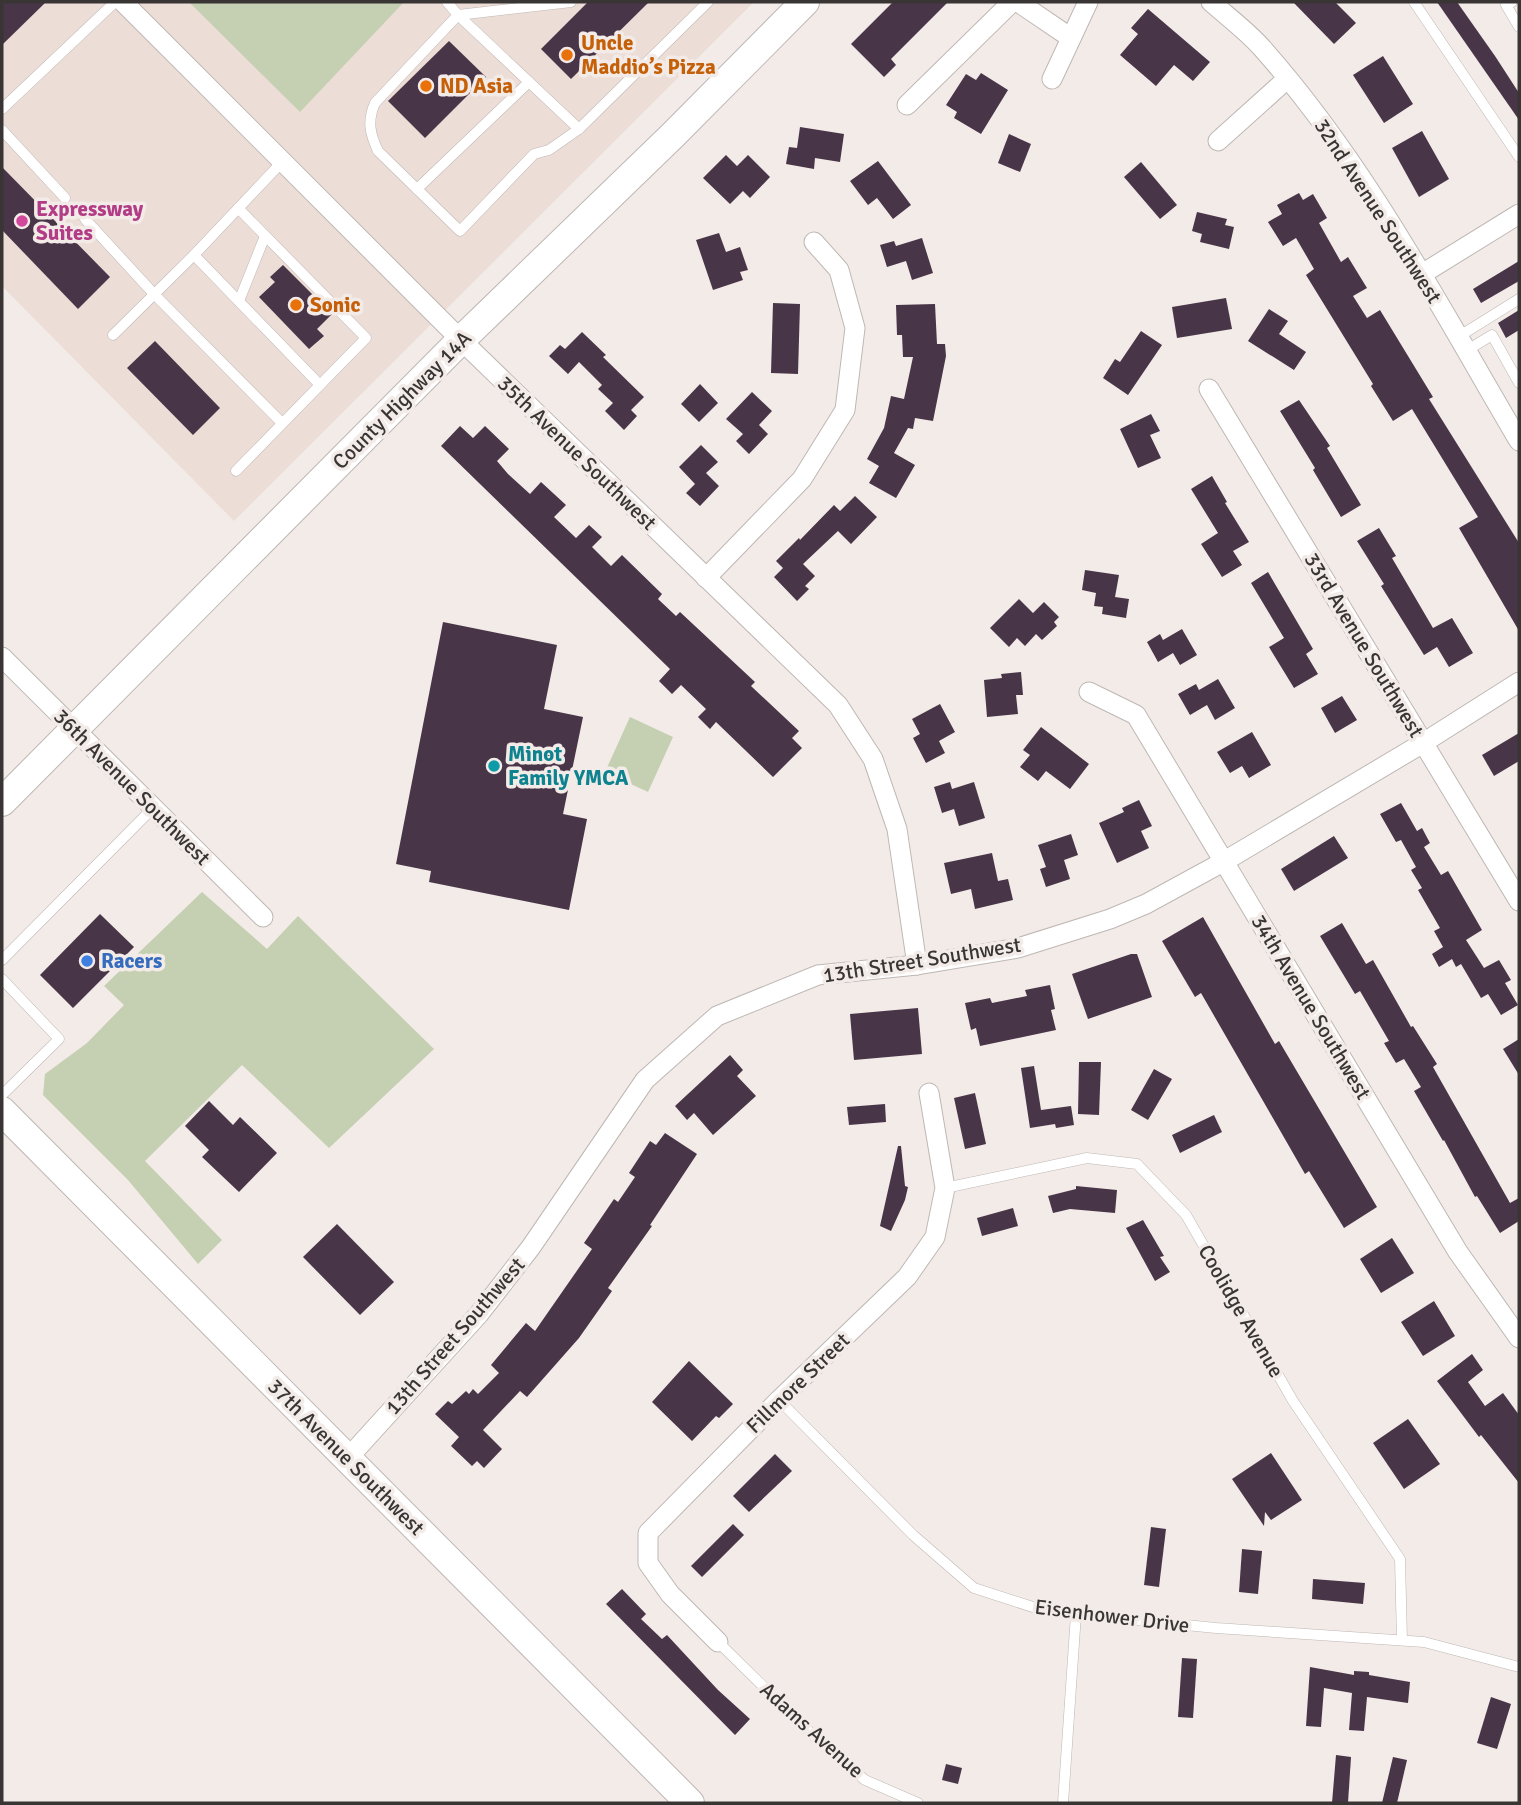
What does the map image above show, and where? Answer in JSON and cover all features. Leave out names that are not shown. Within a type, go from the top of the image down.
[{"type":"main road","name":"County Highway 14A","points":[[2,802],[461,340],[674,135],[805,2]]},
{"type":"main road","name":"37th Avenue Southwest","points":[[2,1111],[690,1803]]},
{"type":"street","name":"35th Avenue Southwest","points":[[123,2],[461,340],[838,705],[873,759],[897,828],[917,965]]},
{"type":"street","points":[[907,105],[1012,2]]},
{"type":"street","points":[[1018,2],[1071,38]]},
{"type":"street","points":[[1052,79],[1088,2]]},
{"type":"street","name":"32nd Avenue Southwest","points":[[1211,2],[1260,46],[1315,113],[1422,274],[1519,441]]},
{"type":"street","points":[[1218,141],[1287,79]]},
{"type":"street","points":[[1422,274],[1519,214]]},
{"type":"street","points":[[706,578],[803,479],[845,410],[855,328],[839,270],[814,242]]},
{"type":"street","name":"33rd Avenue Southwest","points":[[1209,389],[1519,901]]},
{"type":"street","name":"36th Avenue Southwest","points":[[2,657],[263,917]]},
{"type":"street","name":"13th Street Southwest","points":[[348,1458],[479,1314],[531,1247],[645,1080],[718,1016],[818,975],[917,965],[1018,948],[1110,919],[1146,904],[1223,862],[1423,743],[1519,682]]},
{"type":"street","name":"34th Avenue Southwest","points":[[1089,692],[1136,715],[1458,1252],[1519,1338]]},
{"type":"street","name":"Fillmore Street","points":[[718,1642],[670,1594],[648,1563],[648,1533],[779,1400],[907,1277],[935,1237],[945,1188],[929,1093]]},
{"type":"lane","points":[[2,109],[116,2]]},
{"type":"lane","points":[[447,2],[579,129]]},
{"type":"lane","points":[[571,2],[458,15],[375,103],[370,115],[371,135],[378,151],[460,232],[534,154],[549,150],[579,129],[708,2]]},
{"type":"lane","points":[[1414,2],[1519,157]]},
{"type":"lane","points":[[1512,2],[1506,5],[1519,27]]},
{"type":"lane","points":[[417,189],[529,82]]},
{"type":"lane","points":[[2,130],[65,198]]},
{"type":"lane","points":[[113,335],[283,161]]},
{"type":"lane","points":[[236,471],[366,338],[238,208]]},
{"type":"lane","points":[[85,219],[154,295],[282,424]]},
{"type":"lane","points":[[239,301],[265,236]]},
{"type":"lane","points":[[194,255],[320,385]]},
{"type":"lane","points":[[1462,344],[1519,299]]},
{"type":"lane","points":[[1462,344],[1492,335],[1519,383]]},
{"type":"lane","points":[[2,960],[153,807]]},
{"type":"lane","points":[[2,979],[59,1038],[2,1096]]},
{"type":"lane","name":"Coolidge Avenue","points":[[945,1188],[1087,1158],[1137,1164],[1186,1215],[1293,1401],[1400,1559],[1402,1640]]},
{"type":"lane","name":"Eisenhower Drive","points":[[779,1400],[913,1535],[974,1588],[1045,1611],[1216,1628],[1424,1642],[1519,1667]]},
{"type":"lane","points":[[1063,1803],[1076,1614]]},
{"type":"lane","name":"Adams Avenue","points":[[718,1642],[818,1740],[865,1780],[918,1803]]},
{"type":"shaded area","points":[[2,2],[754,2],[234,521],[2,286]]},
{"type":"green space","points":[[189,2],[404,2],[300,112]]},
{"type":"green space","points":[[630,717],[673,737],[648,792],[605,772]]},
{"type":"green space","points":[[202,892],[267,949],[298,916],[434,1049],[329,1148],[242,1065],[145,1161],[222,1240],[198,1264],[128,1180],[43,1095],[45,1074],[87,1043],[124,1005],[104,986]]},
{"type":"building","points":[[2,2],[46,2],[2,45]]},
{"type":"building","points":[[588,2],[649,2],[571,79],[541,49]]},
{"type":"building","points":[[893,2],[948,2],[891,59],[896,65],[884,77],[851,44]]},
{"type":"building","points":[[1293,2],[1335,2],[1356,23],[1334,44]]},
{"type":"building","points":[[1437,2],[1457,2],[1495,56],[1519,93],[1519,120]]},
{"type":"building","points":[[1148,9],[1210,62],[1193,81],[1174,65],[1156,86],[1120,55],[1138,34],[1131,28]]},
{"type":"building","points":[[449,41],[486,77],[425,138],[388,101]]},
{"type":"building","points":[[1383,56],[1413,104],[1384,123],[1353,75]]},
{"type":"building","points":[[981,73],[1008,90],[981,134],[954,118],[957,112],[946,105],[966,74],[976,80]]},
{"type":"building","points":[[800,127],[844,134],[840,162],[815,158],[814,169],[786,164],[789,147],[797,148]]},
{"type":"building","points":[[1422,131],[1449,179],[1419,197],[1392,148]]},
{"type":"building","points":[[1009,134],[1031,144],[1020,172],[998,163]]},
{"type":"building","points":[[726,155],[737,166],[748,155],[770,177],[750,198],[743,191],[730,204],[703,178]]},
{"type":"building","points":[[878,161],[911,205],[893,219],[877,198],[868,205],[850,181]]},
{"type":"building","points":[[1141,162],[1177,205],[1160,219],[1124,177]]},
{"type":"building","points":[[2,167],[110,277],[78,309],[2,230]]},
{"type":"building","points":[[1299,193],[1303,200],[1313,194],[1327,218],[1319,223],[1341,262],[1348,257],[1367,288],[1353,296],[1367,318],[1380,310],[1433,397],[1429,399],[1519,543],[1519,631],[1459,528],[1478,517],[1412,409],[1393,421],[1306,275],[1314,269],[1296,238],[1283,246],[1268,222],[1282,214],[1277,205]]},
{"type":"building","points":[[1197,212],[1227,219],[1225,225],[1234,227],[1229,249],[1200,242],[1202,234],[1192,231]]},
{"type":"building","points":[[719,233],[726,252],[740,247],[748,270],[740,272],[743,280],[713,290],[696,240]]},
{"type":"building","points":[[922,238],[933,273],[912,280],[906,261],[887,267],[880,245],[894,241],[896,246]]},
{"type":"building","points":[[1519,261],[1519,281],[1481,303],[1473,289]]},
{"type":"building","name":"Sonic","points":[[283,265],[332,314],[317,329],[324,336],[309,349],[259,297],[275,282],[270,277]]},
{"type":"building","points":[[1226,298],[1232,329],[1177,338],[1172,307]]},
{"type":"building","points":[[773,303],[800,304],[798,374],[771,373]]},
{"type":"building","points":[[935,304],[937,344],[945,344],[946,356],[933,421],[915,418],[913,429],[908,428],[894,453],[915,465],[896,498],[869,483],[879,466],[867,459],[884,428],[891,396],[904,399],[913,357],[903,357],[902,335],[897,335],[896,305]]},
{"type":"building","points":[[1269,309],[1288,321],[1279,334],[1306,352],[1294,370],[1248,341]]},
{"type":"building","points":[[1519,310],[1519,330],[1506,338],[1498,323]]},
{"type":"building","points":[[1141,331],[1162,345],[1128,395],[1103,378],[1115,359],[1120,362]]},
{"type":"building","points":[[582,332],[644,397],[631,410],[637,416],[624,430],[605,411],[613,403],[598,389],[602,385],[579,362],[568,374],[549,356],[560,345],[565,349]]},
{"type":"building","points":[[155,341],[220,408],[193,435],[127,368]]},
{"type":"building","points":[[700,384],[718,403],[699,422],[681,404]]},
{"type":"building","points":[[752,392],[772,411],[759,425],[768,434],[749,454],[736,441],[743,434],[726,419]]},
{"type":"building","points":[[1299,400],[1330,446],[1327,448],[1361,505],[1341,517],[1280,411]]},
{"type":"building","points":[[1151,414],[1160,431],[1150,435],[1161,458],[1138,468],[1120,429]]},
{"type":"building","points":[[460,426],[473,438],[485,426],[509,449],[497,461],[508,474],[530,494],[541,482],[566,505],[554,517],[576,538],[589,525],[602,537],[592,547],[611,566],[622,555],[662,594],[658,599],[676,616],[680,612],[755,682],[751,686],[799,731],[792,738],[802,748],[773,777],[716,722],[710,729],[698,717],[706,709],[681,685],[672,694],[659,681],[670,669],[441,446]]},
{"type":"building","points":[[701,445],[718,462],[706,473],[719,486],[700,506],[686,493],[695,484],[679,467]]},
{"type":"building","points":[[1212,476],[1249,542],[1233,551],[1242,565],[1222,577],[1201,544],[1218,533],[1191,489]]},
{"type":"building","points":[[855,496],[877,517],[851,544],[838,531],[803,564],[815,576],[805,586],[809,589],[797,601],[774,577],[783,568],[776,561],[834,505],[840,511]]},
{"type":"building","points":[[1379,528],[1396,556],[1392,558],[1433,628],[1452,618],[1473,653],[1449,667],[1437,647],[1424,655],[1381,586],[1384,584],[1357,541]]},
{"type":"building","points":[[1085,570],[1119,575],[1115,597],[1129,599],[1126,618],[1102,614],[1103,607],[1094,606],[1096,593],[1082,590]]},
{"type":"building","points":[[1268,572],[1313,649],[1306,654],[1318,674],[1294,688],[1269,647],[1284,638],[1251,583]]},
{"type":"building","points":[[1019,599],[1033,613],[1044,602],[1059,617],[1054,622],[1057,626],[1042,640],[1036,634],[1025,646],[1017,638],[1009,647],[990,628]]},
{"type":"building","name":"Minot Family YMCA","points":[[443,622],[557,645],[544,709],[583,717],[563,814],[587,819],[569,910],[429,882],[431,871],[396,864]]},
{"type":"building","points":[[1182,629],[1197,655],[1180,665],[1173,653],[1158,662],[1147,642],[1160,634],[1163,640]]},
{"type":"building","points":[[1021,672],[1023,695],[1016,695],[1018,714],[987,717],[984,680],[1002,678],[1001,674]]},
{"type":"building","points":[[1218,679],[1235,708],[1215,720],[1207,705],[1190,715],[1178,694],[1196,684],[1199,690]]},
{"type":"building","points":[[1342,696],[1357,720],[1335,733],[1321,708]]},
{"type":"building","points":[[940,704],[955,732],[939,741],[945,753],[926,763],[913,738],[920,734],[912,719]]},
{"type":"building","points":[[1041,727],[1089,764],[1070,789],[1046,771],[1038,781],[1020,767],[1030,755],[1023,750]]},
{"type":"building","points":[[1252,732],[1271,765],[1249,778],[1242,766],[1230,773],[1217,752]]},
{"type":"building","points":[[1519,733],[1519,761],[1494,776],[1482,755]]},
{"type":"building","points":[[950,782],[952,789],[974,782],[985,818],[959,826],[954,809],[942,813],[934,787]]},
{"type":"building","points":[[1139,800],[1152,826],[1141,831],[1149,848],[1117,863],[1099,823],[1124,812],[1122,808]]},
{"type":"building","points":[[1401,803],[1417,831],[1422,828],[1430,843],[1424,847],[1441,875],[1448,871],[1482,930],[1466,940],[1484,968],[1499,960],[1511,980],[1505,983],[1518,1005],[1501,1015],[1488,994],[1481,998],[1461,964],[1456,967],[1452,959],[1439,967],[1432,954],[1443,947],[1434,931],[1440,928],[1418,890],[1422,888],[1411,870],[1416,867],[1401,840],[1396,842],[1380,814]]},
{"type":"building","points":[[1071,834],[1078,855],[1064,860],[1070,879],[1046,887],[1040,869],[1046,867],[1038,845]]},
{"type":"building","points":[[1334,836],[1348,858],[1294,891],[1281,869]]},
{"type":"building","points":[[992,853],[998,881],[1008,879],[1013,900],[975,909],[971,889],[951,894],[944,863]]},
{"type":"building","name":"Racers","points":[[100,914],[134,947],[73,1008],[40,975]]},
{"type":"building","points":[[1203,917],[1275,1044],[1279,1041],[1377,1207],[1344,1228],[1309,1171],[1305,1174],[1201,993],[1195,997],[1162,941]]},
{"type":"building","points":[[1342,923],[1366,964],[1373,960],[1411,1027],[1413,1026],[1437,1064],[1433,1067],[1510,1203],[1519,1198],[1519,1221],[1500,1233],[1477,1196],[1475,1197],[1414,1091],[1421,1087],[1404,1059],[1396,1063],[1384,1043],[1389,1041],[1360,991],[1355,994],[1320,936]]},
{"type":"building","points":[[1137,954],[1152,997],[1088,1019],[1072,974]]},
{"type":"building","points":[[1050,985],[1055,1009],[1051,1010],[1056,1030],[980,1046],[976,1028],[971,1030],[965,1003],[990,998],[992,1003],[1027,996],[1025,990]]},
{"type":"building","points":[[918,1008],[922,1054],[854,1060],[850,1014]]},
{"type":"building","points":[[1519,1039],[1519,1075],[1503,1049]]},
{"type":"building","points":[[730,1055],[743,1070],[737,1076],[756,1096],[713,1135],[694,1113],[687,1120],[675,1106]]},
{"type":"building","points":[[1079,1062],[1101,1062],[1099,1115],[1078,1114]]},
{"type":"building","points":[[1034,1066],[1041,1110],[1071,1106],[1074,1125],[1056,1128],[1055,1124],[1030,1128],[1021,1068]]},
{"type":"building","points":[[1154,1069],[1172,1079],[1148,1120],[1131,1110]]},
{"type":"building","points":[[975,1093],[986,1144],[965,1149],[954,1098]]},
{"type":"building","points":[[209,1101],[233,1125],[240,1117],[277,1153],[239,1192],[202,1157],[209,1150],[185,1126]]},
{"type":"building","points":[[885,1104],[886,1122],[849,1125],[847,1107]]},
{"type":"building","points":[[1214,1115],[1222,1132],[1180,1153],[1172,1135]]},
{"type":"building","points":[[665,1133],[697,1154],[650,1225],[652,1226],[608,1288],[612,1291],[579,1338],[527,1397],[520,1391],[483,1430],[502,1449],[484,1468],[477,1461],[472,1466],[451,1446],[459,1437],[435,1414],[448,1401],[452,1404],[466,1391],[469,1394],[473,1389],[478,1394],[499,1373],[491,1365],[526,1323],[535,1331],[592,1249],[584,1243],[614,1199],[618,1202],[635,1177],[629,1173],[650,1141],[656,1145]]},
{"type":"building","points":[[898,1146],[901,1146],[905,1186],[908,1187],[891,1231],[880,1226]]},
{"type":"building","points":[[1076,1186],[1117,1190],[1115,1213],[1070,1209],[1053,1213],[1048,1196],[1076,1189]]},
{"type":"building","points":[[1013,1208],[1018,1226],[982,1236],[977,1218]]},
{"type":"building","points":[[1143,1220],[1170,1272],[1155,1281],[1126,1228]]},
{"type":"building","points":[[337,1224],[394,1282],[360,1315],[303,1257]]},
{"type":"building","points":[[1392,1238],[1414,1273],[1381,1293],[1360,1259]]},
{"type":"building","points":[[1434,1301],[1455,1336],[1423,1356],[1401,1322]]},
{"type":"building","points":[[1472,1354],[1483,1370],[1468,1382],[1485,1406],[1503,1393],[1519,1415],[1519,1483],[1481,1435],[1479,1437],[1437,1381]]},
{"type":"building","points":[[689,1361],[733,1404],[719,1418],[716,1416],[692,1441],[652,1402]]},
{"type":"building","points":[[1408,1419],[1440,1464],[1404,1489],[1373,1443]]},
{"type":"building","points":[[1271,1453],[1302,1500],[1271,1520],[1265,1512],[1264,1526],[1232,1479]]},
{"type":"building","points":[[775,1454],[792,1471],[749,1512],[733,1496]]},
{"type":"building","points":[[733,1524],[744,1535],[702,1577],[691,1566]]},
{"type":"building","points":[[1151,1527],[1166,1529],[1159,1587],[1144,1585]]},
{"type":"building","points":[[1242,1549],[1262,1551],[1258,1594],[1239,1592]]},
{"type":"building","points":[[1313,1579],[1365,1583],[1363,1604],[1312,1599]]},
{"type":"building","points":[[622,1589],[646,1614],[641,1619],[662,1639],[667,1635],[718,1690],[750,1719],[735,1735],[606,1604]]},
{"type":"building","points":[[1182,1658],[1197,1659],[1193,1718],[1178,1717]]},
{"type":"building","points":[[1310,1667],[1354,1675],[1354,1671],[1369,1672],[1369,1675],[1410,1682],[1408,1703],[1367,1697],[1364,1731],[1349,1730],[1352,1693],[1324,1688],[1321,1727],[1306,1726]]},
{"type":"building","points":[[1491,1697],[1511,1704],[1497,1749],[1477,1743]]},
{"type":"building","points":[[1336,1755],[1351,1757],[1348,1803],[1332,1803]]},
{"type":"building","points":[[1393,1757],[1407,1760],[1397,1803],[1382,1803]]},
{"type":"building","points":[[946,1764],[962,1768],[958,1784],[942,1780]]},
{"type":"place","name":"Uncle Maddio’s Pizza","points":[[567,55]]},
{"type":"place","name":"ND Asia","points":[[426,86]]},
{"type":"place","name":"Expressway Suites","points":[[22,221]]},
{"type":"place","name":"Sonic","points":[[296,305]]},
{"type":"place","name":"Minot Family YMCA","points":[[494,766]]},
{"type":"place","name":"Racers","points":[[87,961]]}]
